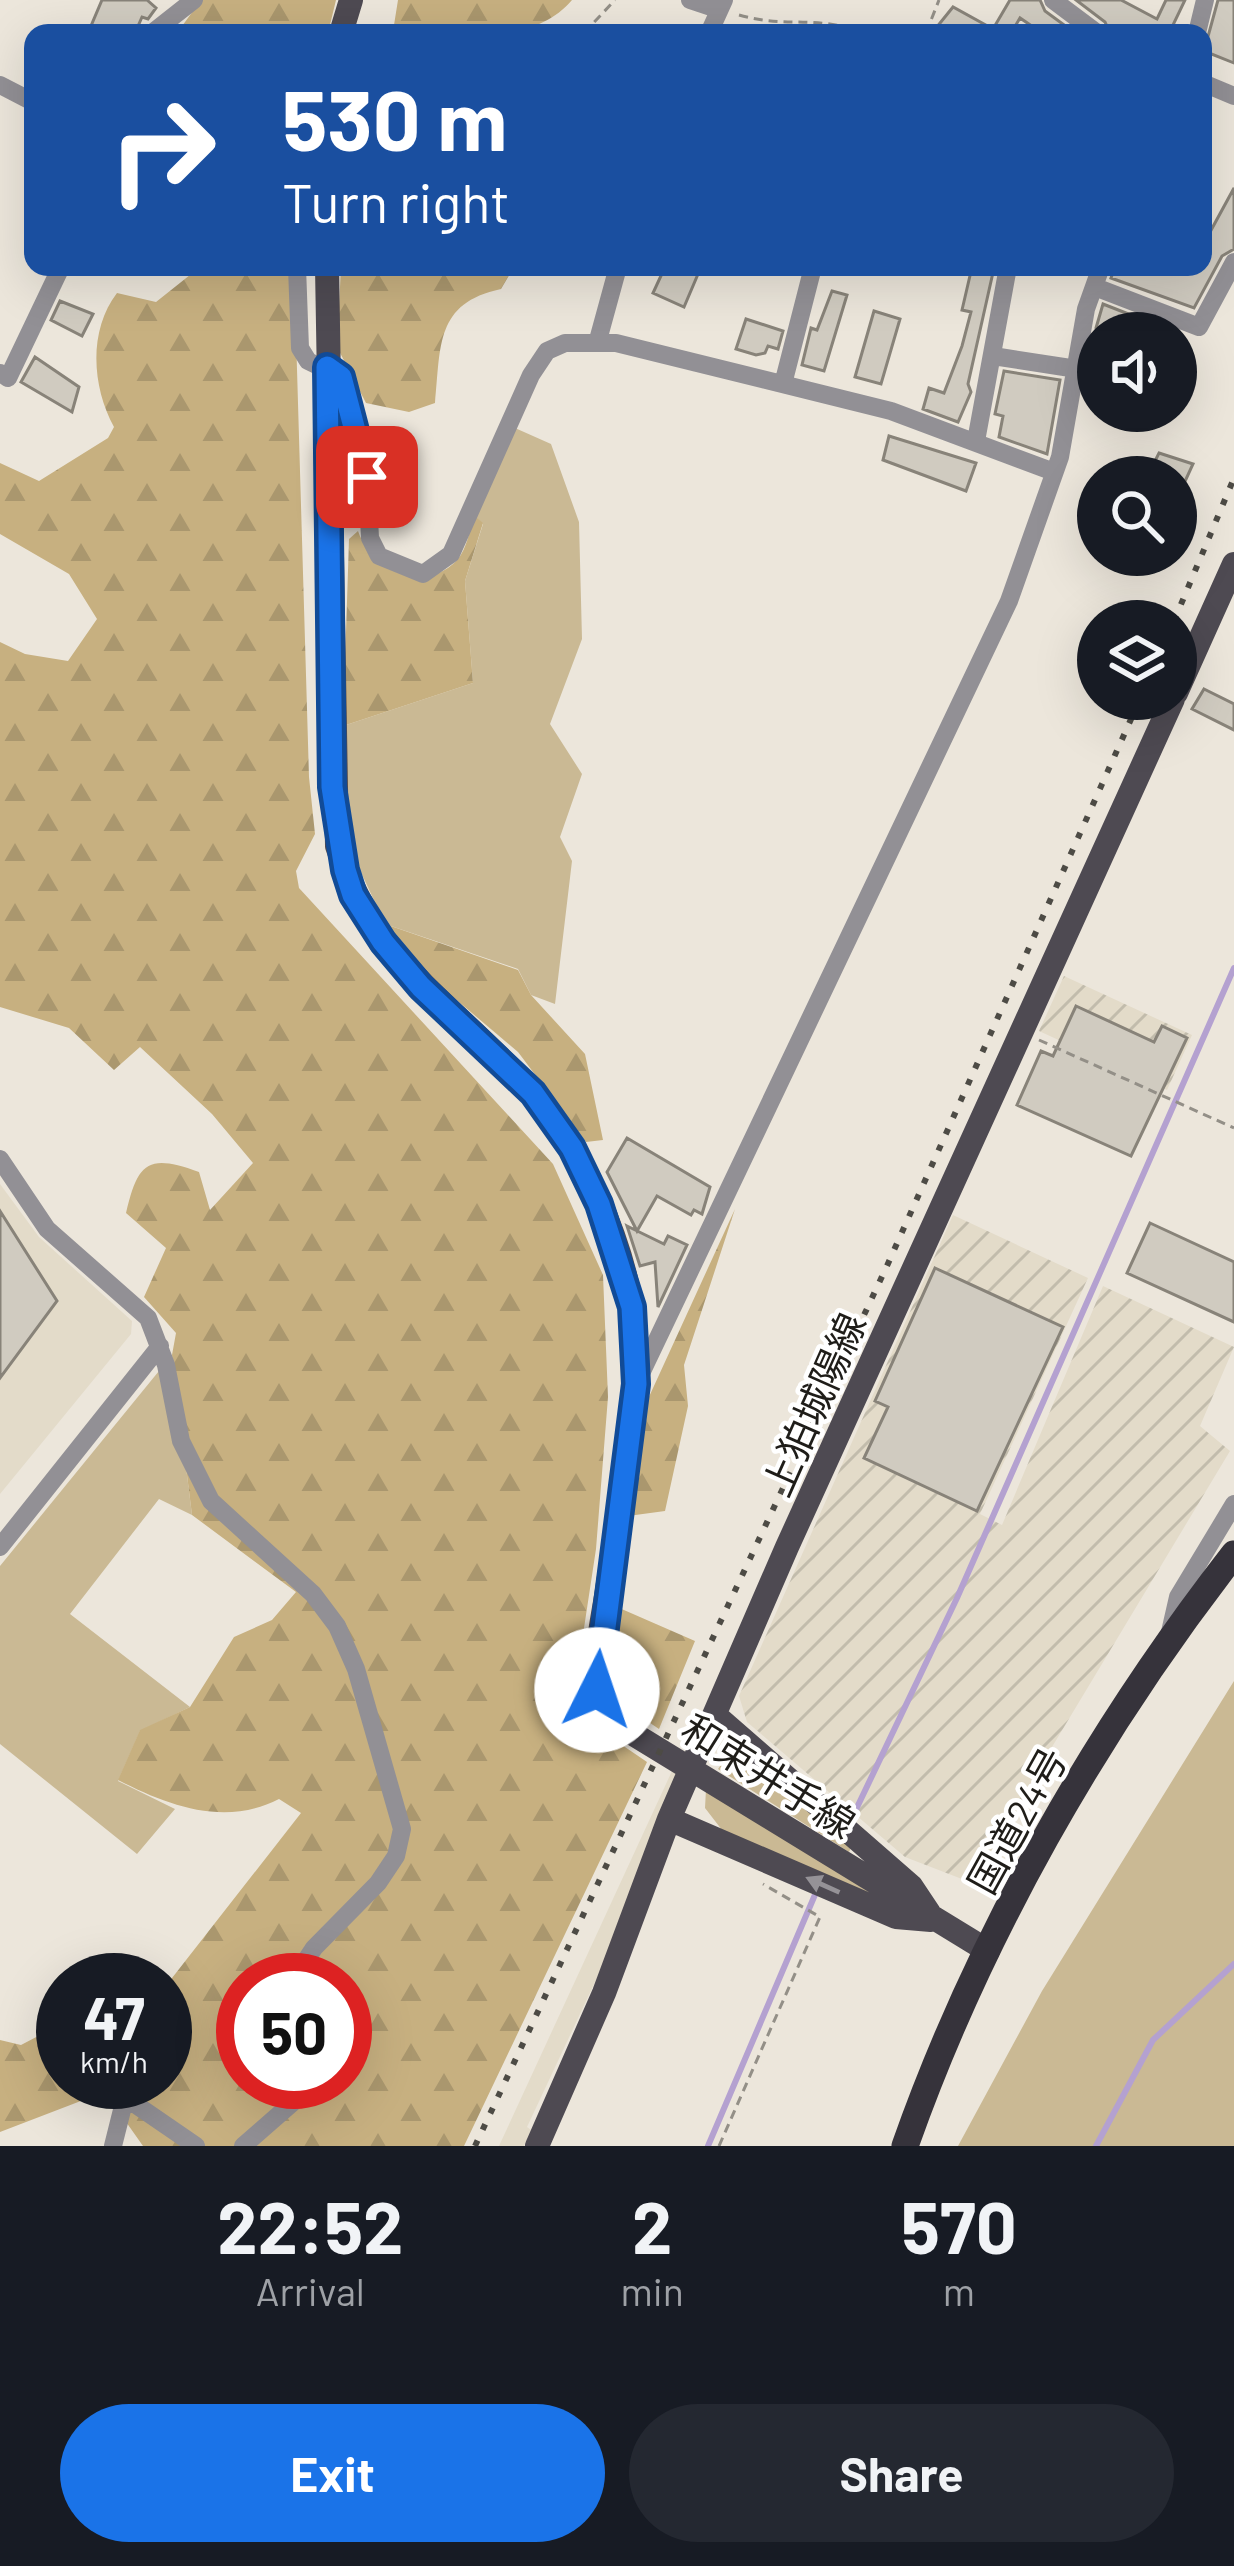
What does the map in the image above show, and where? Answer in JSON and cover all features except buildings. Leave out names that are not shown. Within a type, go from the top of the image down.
[{"type":"highway","name":"国道24号","points":[[905,2146],[988,1951],[1077,1787],[1234,1554]]},
{"type":"main road","name":"和束井手線","points":[[327,276],[337,846],[353,895],[383,942],[421,987],[533,1093],[572,1148],[617,1255],[632,1307],[636,1384],[596,1672],[608,1712],[630,1732],[988,1951]]},
{"type":"main road","name":"上狛城陽線","points":[[1197,647],[1234,564]]},
{"type":"main road","name":"上狛城陽線","points":[[537,2146],[604,1993],[669,1819],[1164,720]]},
{"type":"main road","points":[[716,1715],[911,1886],[933,1920]]},
{"type":"main road","points":[[669,1819],[896,1917],[933,1920]]},
{"type":"street","points":[[690,0],[721,4]]},
{"type":"street","points":[[1053,0],[1085,24]]},
{"type":"street","points":[[163,24],[192,1]]},
{"type":"street","points":[[1095,287],[1199,327],[1234,262]]},
{"type":"street","points":[[0,373],[8,378],[57,276]]},
{"type":"street","points":[[297,276],[300,348],[308,361],[341,377],[367,477],[370,538],[379,556],[423,574],[451,554],[531,374],[547,351],[565,343],[598,340],[890,411],[1054,472]]},
{"type":"street","points":[[598,340],[616,276]]},
{"type":"street","points":[[783,384],[811,276]]},
{"type":"street","points":[[976,441],[1007,276]]},
{"type":"street","points":[[1090,312],[1098,276]]},
{"type":"street","points":[[636,1384],[716,1227],[1010,601],[1054,472],[1077,369],[994,356]]},
{"type":"street","points":[[0,1160],[47,1229],[148,1318],[160,1346],[181,1442],[211,1502],[313,1594],[337,1626],[383,1749],[402,1829],[396,1856],[378,1883],[311,1953]]},
{"type":"street","points":[[0,1547],[160,1346]]},
{"type":"street","points":[[1165,1652],[1178,1597],[1234,1504]]},
{"type":"street","points":[[113,2146],[123,2106],[132,2102],[196,2146]]},
{"type":"street","points":[[243,2146],[286,2109]]},
{"type":"path","points":[[592,24],[615,0]]},
{"type":"path","points":[[721,4],[771,24]]},
{"type":"path","points":[[798,24],[815,19],[832,24]]},
{"type":"path","points":[[1021,1032],[1234,1128]]},
{"type":"path","points":[[719,2146],[820,1917],[805,1907]]},
{"type":"shaded area","points":[[515,428],[551,444],[579,522],[582,639],[550,724],[582,774],[560,837],[572,861],[555,1004],[531,995],[518,969],[385,924],[352,853],[343,726],[473,683],[465,581],[483,524],[474,515]]},
{"type":"shaded area","points":[[1064,976],[1192,1035],[1167,1090],[1039,1031]]},
{"type":"shaded area","points":[[0,1184],[39,1237],[132,1321],[131,1334],[0,1494]]},
{"type":"shaded area","points":[[953,1215],[1088,1278],[980,1514],[1002,1525],[1103,1286],[1234,1347],[1200,1426],[1230,1451],[1052,1747],[980,1886],[905,1857],[747,1722],[739,1696]]},
{"type":"shaded area","points":[[172,1355],[192,1515],[159,1499],[70,1614],[190,1707],[140,1731],[118,1781],[175,1809],[137,1854],[0,1744],[0,1566]]},
{"type":"shaded area","points":[[1234,1681],[1234,2146],[958,2146],[1042,1991]]},
{"type":"shaded area","points":[[743,1753],[853,1843],[849,1852],[718,1769],[729,1754]]},
{"type":"shaded area","points":[[672,1771],[678,1774],[602,1967],[527,2127],[531,2130],[524,2146],[499,2146]]},
{"type":"shaded area","points":[[706,1789],[887,1902],[722,1830],[705,1808]]},
{"type":"green space","points":[[201,0],[336,0],[330,24],[184,24]]},
{"type":"green space","points":[[398,0],[572,0],[537,24],[394,24]]},
{"type":"green space","points":[[189,276],[294,276],[309,777],[315,834],[296,871],[299,888],[553,1164],[603,1275],[608,1397],[596,1549],[574,1694],[597,1728],[647,1762],[464,2146],[143,2146],[117,2109],[192,2109],[192,1953],[301,1813],[279,1799],[238,1812],[197,1810],[118,1780],[140,1730],[190,1707],[234,1637],[272,1620],[296,1592],[192,1515],[172,1355],[176,1333],[144,1297],[166,1248],[126,1213],[141,1173],[156,1163],[199,1172],[210,1210],[253,1163],[212,1114],[140,1047],[114,1070],[69,1028],[0,1007],[0,642],[25,654],[68,661],[97,619],[69,574],[0,534],[0,463],[39,481],[108,438],[114,427],[101,395],[96,359],[108,308],[117,293],[156,302]]},
{"type":"green space","points":[[341,276],[509,276],[501,289],[479,296],[453,316],[441,346],[435,403],[409,412],[366,403],[337,347]]},
{"type":"green space","points":[[474,515],[483,523],[465,581],[473,683],[343,726],[349,539],[358,531],[387,567],[400,574],[430,576],[457,560]]},
{"type":"green space","points":[[385,924],[518,970],[531,995],[585,1054],[603,1140],[586,1142],[518,1052],[433,980]]},
{"type":"green space","points":[[735,1209],[684,1365],[688,1406],[665,1511],[628,1516],[648,1399]]},
{"type":"green space","points":[[617,1607],[695,1641],[659,1729],[625,1703],[610,1679],[608,1650]]},
{"type":"green space","points":[[36,2037],[36,2109],[60,2109],[0,2132],[0,2040],[21,2045]]},
{"type":"waterway","points":[[851,1820],[957,1598],[1234,968]]},
{"type":"waterway","points":[[708,2146],[817,1890]]},
{"type":"waterway","points":[[1096,2146],[1153,2040],[1234,1964]]},
{"type":"railway","points":[[1183,600],[1234,478]]},
{"type":"railway","points":[[475,2146],[886,1268],[1131,720]]},
{"type":"route","points":[[367,477],[341,377],[327,367],[332,787],[337,846],[353,895],[383,942],[421,987],[533,1093],[572,1148],[599,1204],[632,1307],[636,1384],[597,1690]]}]
